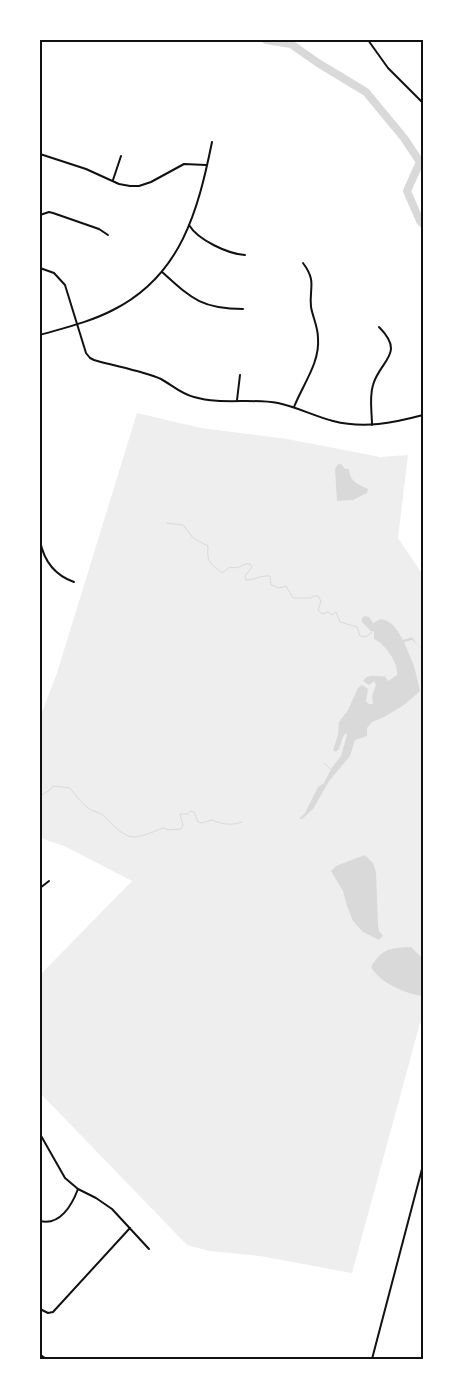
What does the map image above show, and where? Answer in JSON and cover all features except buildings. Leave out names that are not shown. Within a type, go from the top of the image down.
[{"type":"main road","points":[[40,1355],[46,1359]]},
{"type":"street","points":[[368,40],[388,68],[423,103]]},
{"type":"street","points":[[40,335],[100,316],[125,303],[162,272],[180,246],[189,225],[202,189],[212,142]]},
{"type":"street","points":[[40,154],[86,169],[125,186],[139,186],[158,179],[184,164],[206,165]]},
{"type":"street","points":[[112,180],[121,156]]},
{"type":"street","points":[[40,214],[53,213],[99,229],[108,235]]},
{"type":"street","points":[[189,225],[194,232],[219,247],[245,255]]},
{"type":"street","points":[[294,407],[314,364],[318,347],[318,335],[311,308],[311,276],[303,263]]},
{"type":"street","points":[[40,268],[54,273],[62,282],[68,294],[86,353],[92,360],[161,379],[178,391],[194,397],[217,400],[265,401],[294,407],[322,418],[342,423],[372,425],[394,423],[423,415]]},
{"type":"street","points":[[162,272],[188,295],[202,303],[222,309],[243,309]]},
{"type":"street","points":[[372,425],[371,395],[374,382],[388,360],[391,350],[388,337],[379,327]]},
{"type":"street","points":[[237,400],[240,375]]},
{"type":"street","points":[[40,541],[44,556],[56,572],[74,582]]},
{"type":"street","points":[[40,557],[44,556]]},
{"type":"street","points":[[40,888],[49,881]]},
{"type":"street","points":[[40,1134],[65,1178],[78,1189],[102,1201],[112,1209],[149,1249]]},
{"type":"street","points":[[372,1359],[423,1165]]},
{"type":"street","points":[[40,1221],[50,1222],[60,1217],[72,1202],[78,1189]]},
{"type":"street","points":[[40,1309],[48,1313],[53,1312],[130,1228]]},
{"type":"shaded area","points":[[137,413],[201,428],[287,439],[380,457],[408,455],[398,538],[423,575],[423,1024],[420,1023],[352,1273],[260,1256],[209,1251],[187,1245],[40,1093],[40,975],[132,881],[64,846],[40,838],[40,717],[57,673]]},
{"type":"shaded area","points":[[338,464],[341,464],[345,469],[349,469],[353,480],[368,489],[367,493],[353,500],[337,501],[335,469]]},
{"type":"shaded area","points":[[365,616],[369,617],[373,623],[381,619],[389,622],[403,640],[412,637],[417,645],[412,640],[404,642],[414,666],[420,691],[404,705],[372,722],[367,728],[367,736],[355,740],[350,756],[329,781],[313,809],[302,819],[299,819],[305,813],[318,787],[324,783],[331,769],[341,756],[346,733],[338,750],[336,752],[333,750],[338,735],[339,722],[348,710],[358,688],[362,685],[368,689],[366,701],[369,704],[373,704],[372,696],[376,685],[374,681],[369,685],[363,681],[370,676],[385,676],[388,681],[397,675],[396,665],[390,654],[374,639],[374,631],[371,631],[362,622],[362,618]]},
{"type":"shaded area","points":[[365,855],[373,863],[376,872],[378,925],[379,931],[383,936],[379,940],[363,932],[353,921],[343,891],[331,871],[336,866]]},
{"type":"shaded area","points":[[411,947],[423,959],[423,996],[394,987],[375,973],[371,967],[379,956],[388,950]]},
{"type":"waterway","points":[[266,40],[291,44],[366,92],[404,138],[420,162],[407,191],[423,224]]},
{"type":"waterway","points":[[167,523],[183,525],[193,538],[208,546],[210,562],[222,573],[230,567],[237,568],[250,564],[252,567],[245,576],[246,580],[270,576],[271,585],[279,588],[286,586],[293,598],[318,596],[321,601],[318,610],[322,614],[328,612],[332,615],[336,612],[340,622],[357,627],[360,636],[366,637],[372,632]]},
{"type":"waterway","points":[[324,763],[330,769]]},
{"type":"waterway","points":[[40,796],[53,786],[70,788],[88,808],[103,816],[121,832],[133,837],[163,828],[169,830],[181,829],[183,825],[180,814],[187,814],[191,811],[194,812],[198,822],[201,823],[212,820],[227,824],[242,822]]}]
